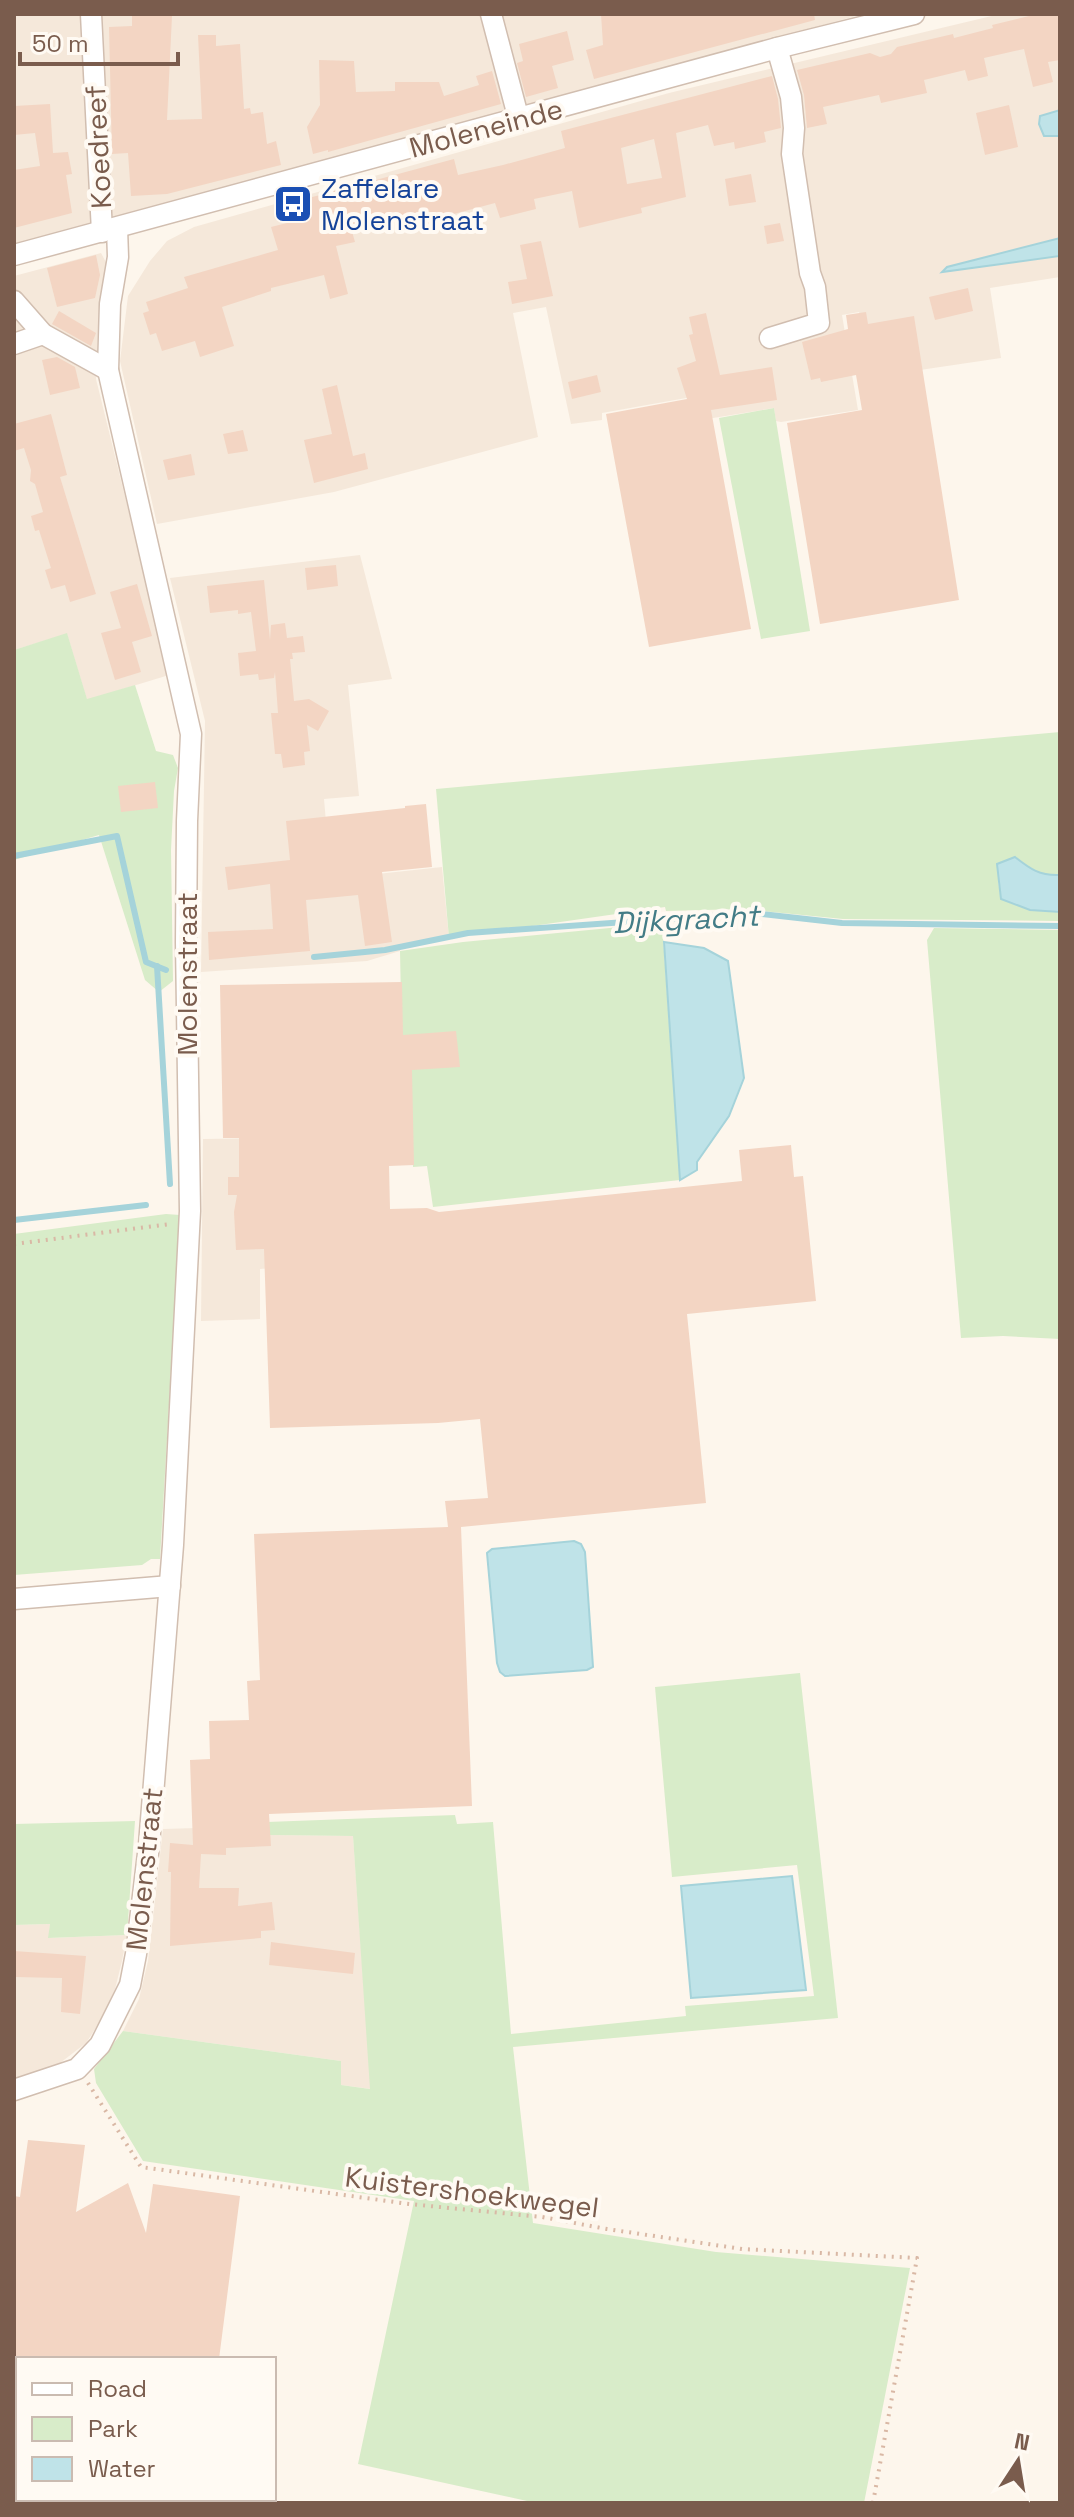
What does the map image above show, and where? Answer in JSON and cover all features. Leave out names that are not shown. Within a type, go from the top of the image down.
[{"type":"street","name":"Koedreef","points":[[91,14],[109,230]]},
{"type":"street","points":[[491,14],[519,120]]},
{"type":"street","name":"Moleneinde","points":[[14,255],[904,15]]},
{"type":"street","points":[[770,338],[819,323],[794,169],[791,97],[777,48]]},
{"type":"street","name":"Molenstraat","points":[[77,2069],[100,2045],[116,2015],[130,1985],[136,1954],[149,1845],[170,1586],[190,1222],[186,942],[191,734],[108,370],[110,304],[118,257],[109,230]]},
{"type":"street","points":[[14,301],[43,334],[108,370]]},
{"type":"street","points":[[14,344],[43,334]]},
{"type":"street","points":[[14,1599],[170,1586]]},
{"type":"street","points":[[14,2090],[77,2069]]},
{"type":"path","points":[[14,1244],[190,1222]]},
{"type":"path","name":"Kuistershoekwegel","points":[[77,2069],[101,2101],[141,2167],[409,2204],[525,2214],[742,2249],[917,2258],[873,2503]]},
{"type":"shaded area","points":[[14,14],[863,14],[14,248]]},
{"type":"shaded area","points":[[1000,14],[1060,14],[1060,277],[990,288],[1001,358],[920,370],[862,323],[859,312],[842,315],[858,410],[781,422],[776,421],[774,408],[707,419],[703,395],[602,413],[602,420],[571,424],[546,307],[513,313],[538,437],[334,492],[157,524],[120,361],[128,296],[167,241],[194,227],[669,93]]},
{"type":"shaded area","points":[[101,253],[108,266],[98,326],[96,379],[169,675],[87,700],[67,634],[14,650],[14,276]]},
{"type":"shaded area","points":[[360,555],[392,679],[348,685],[359,796],[324,799],[331,879],[442,867],[449,938],[400,945],[400,951],[367,961],[201,972],[205,721],[170,578]]},
{"type":"shaded area","points":[[275,1138],[286,1267],[260,1269],[260,1319],[201,1321],[203,1139]]},
{"type":"shaded area","points":[[267,1826],[268,1835],[353,1836],[371,2089],[341,2085],[341,2061],[123,2031],[139,1999],[148,1961],[163,1829]]},
{"type":"shaded area","points":[[50,1924],[49,1938],[127,1935],[122,1961],[115,1989],[86,2043],[60,2063],[14,2079],[14,1925]]},
{"type":"green space","points":[[774,408],[810,631],[761,639],[719,418]]},
{"type":"green space","points":[[67,633],[87,699],[135,685],[156,751],[173,755],[178,768],[171,850],[173,981],[159,992],[145,980],[99,835],[14,860],[14,650]]},
{"type":"green space","points":[[1060,732],[1060,875],[997,864],[999,888],[1030,910],[1060,912],[1060,921],[843,919],[742,909],[666,911],[665,907],[449,938],[436,789]]},
{"type":"green space","points":[[662,923],[680,1180],[433,1207],[427,1166],[413,1167],[408,1048],[402,1048],[400,951]]},
{"type":"green space","points":[[934,928],[1060,930],[1060,1339],[1003,1336],[961,1338],[927,940]]},
{"type":"green space","points":[[166,1214],[180,1215],[160,1559],[151,1559],[142,1565],[14,1575],[14,1234]]},
{"type":"green space","points":[[800,1673],[838,2018],[513,2047],[533,2223],[716,2252],[910,2268],[864,2503],[536,2503],[358,2464],[414,2201],[143,2161],[96,2083],[94,2069],[123,2031],[341,2061],[341,2085],[370,2089],[353,1836],[267,1835],[267,1822],[455,1815],[457,1824],[493,1822],[511,2034],[686,2016],[685,2006],[814,1996],[797,1865],[672,1877],[655,1687]]},
{"type":"green space","points":[[135,1821],[127,1935],[48,1938],[50,1924],[14,1925],[14,1824]]},
{"type":"water","points":[[1060,110],[1060,136],[1044,136],[1039,124],[1040,116]]},
{"type":"water","points":[[1060,238],[1060,256],[942,272],[947,267]]},
{"type":"water","points":[[1015,857],[1036,871],[1060,875],[1060,912],[1030,910],[1001,899],[997,864]]},
{"type":"water","points":[[664,942],[704,948],[728,961],[744,1078],[729,1116],[697,1162],[697,1170],[680,1180]]},
{"type":"water","points":[[574,1541],[581,1544],[585,1552],[593,1667],[505,1676],[497,1663],[487,1553],[492,1549]]},
{"type":"water","points":[[792,1876],[806,1990],[691,1998],[681,1886]]},
{"type":"building","points":[[601,14],[814,14],[815,20],[594,79],[586,50],[603,45]]},
{"type":"building","points":[[1037,14],[1060,14],[1060,60],[1048,62],[1053,82],[1033,87],[1024,49],[984,58],[988,76],[968,81],[965,70],[924,80],[927,93],[881,103],[879,95],[823,107],[827,124],[807,128],[804,95],[797,70],[870,53],[880,57],[891,54],[897,47],[953,34],[954,38]]},
{"type":"building","points":[[132,15],[172,16],[167,120],[202,119],[198,35],[216,35],[216,46],[240,44],[244,109],[250,108],[251,114],[263,112],[267,144],[276,141],[281,165],[167,194],[131,196],[128,153],[112,154],[109,27],[132,26]]},
{"type":"building","points":[[567,31],[574,60],[552,66],[558,88],[526,97],[517,63],[523,61],[519,44]]},
{"type":"building","points":[[319,60],[354,61],[356,92],[395,91],[395,82],[439,82],[444,96],[479,85],[476,76],[492,71],[501,104],[313,154],[307,127],[320,105]]},
{"type":"building","points":[[772,76],[781,128],[764,132],[766,142],[735,149],[734,142],[714,146],[708,125],[676,133],[686,197],[641,208],[642,213],[579,228],[572,191],[534,199],[536,209],[500,218],[495,203],[435,219],[436,224],[404,232],[400,215],[351,228],[355,242],[336,246],[348,294],[330,299],[324,275],[271,288],[271,291],[222,307],[234,346],[200,357],[195,341],[162,351],[156,333],[150,335],[143,313],[149,311],[146,302],[188,288],[184,277],[278,250],[271,227],[295,221],[290,203],[454,159],[458,175],[503,165],[565,148],[561,131]],"holes":[[[654,139],[662,178],[627,184],[621,148]]]},
{"type":"building","points":[[50,104],[53,153],[68,152],[72,174],[66,175],[72,213],[14,228],[14,170],[40,166],[35,133],[14,135],[14,106]]},
{"type":"building","points":[[1009,105],[1018,147],[985,155],[976,113]]},
{"type":"building","points":[[751,174],[756,202],[729,206],[725,179]]},
{"type":"building","points":[[780,223],[784,241],[767,244],[764,226]]},
{"type":"building","points":[[541,241],[553,296],[512,304],[508,282],[527,279],[520,245]]},
{"type":"building","points":[[96,255],[100,275],[95,298],[57,307],[47,268]]},
{"type":"building","points":[[968,288],[973,311],[935,320],[929,297]]},
{"type":"building","points":[[59,311],[96,333],[91,346],[52,324]]},
{"type":"building","points":[[866,312],[868,324],[914,316],[959,600],[820,624],[787,423],[862,410],[856,375],[821,382],[820,378],[811,380],[802,342],[848,329],[846,315]]},
{"type":"building","points":[[706,313],[720,375],[772,367],[777,400],[711,410],[751,629],[649,647],[606,414],[687,399],[677,368],[696,361],[689,335],[693,334],[689,317]]},
{"type":"building","points":[[57,357],[75,367],[80,388],[50,395],[42,360]]},
{"type":"building","points":[[597,375],[601,392],[572,399],[568,382]]},
{"type":"building","points":[[337,385],[353,456],[365,453],[368,469],[314,483],[304,440],[332,434],[322,389]]},
{"type":"building","points":[[51,414],[67,475],[60,477],[96,594],[70,602],[65,585],[51,589],[45,570],[51,568],[39,530],[35,531],[31,516],[43,512],[35,484],[30,481],[31,470],[24,448],[14,451],[14,424]]},
{"type":"building","points":[[243,430],[248,451],[228,454],[223,434]]},
{"type":"building","points":[[191,454],[195,475],[168,480],[163,460]]},
{"type":"building","points":[[336,565],[338,586],[307,590],[305,568]]},
{"type":"building","points":[[264,580],[270,640],[271,625],[285,623],[287,638],[303,636],[305,652],[292,653],[293,659],[290,659],[294,701],[309,699],[329,711],[318,731],[307,725],[310,751],[304,752],[305,765],[283,768],[281,754],[275,754],[271,713],[278,713],[275,672],[274,678],[259,680],[258,674],[240,676],[238,653],[256,651],[251,612],[210,613],[207,586]]},
{"type":"building","points":[[137,584],[152,636],[132,642],[141,672],[115,680],[101,633],[121,628],[110,592]]},
{"type":"building","points":[[155,782],[158,808],[121,812],[118,786]]},
{"type":"building","points":[[426,804],[432,867],[382,872],[392,942],[365,946],[358,895],[306,900],[310,951],[209,960],[208,932],[273,929],[270,884],[228,890],[225,867],[290,860],[286,821]]},
{"type":"building","points":[[402,982],[403,1035],[456,1031],[460,1067],[412,1070],[414,1165],[389,1166],[390,1209],[427,1208],[439,1212],[742,1181],[739,1150],[791,1145],[794,1177],[803,1176],[816,1301],[687,1314],[706,1503],[461,1527],[472,1806],[269,1814],[271,1846],[226,1848],[226,1855],[201,1854],[199,1888],[239,1888],[238,1906],[272,1902],[275,1930],[261,1931],[261,1938],[170,1946],[170,1843],[193,1845],[190,1760],[210,1759],[209,1721],[249,1720],[247,1681],[260,1680],[254,1534],[448,1527],[445,1501],[488,1498],[480,1419],[270,1428],[264,1249],[236,1250],[234,1212],[237,1195],[228,1195],[228,1177],[239,1177],[239,1138],[223,1138],[220,985]]},
{"type":"building","points":[[271,1942],[355,1953],[353,1974],[269,1965]]},
{"type":"building","points":[[14,1951],[86,1956],[80,2014],[61,2012],[62,1978],[14,1977]]},
{"type":"building","points":[[28,2140],[85,2145],[76,2212],[128,2183],[146,2233],[153,2184],[240,2196],[219,2357],[14,2359],[14,2196],[20,2197]]},
{"type":"waterway","name":"Dijkgracht","points":[[14,856],[117,836],[146,962],[166,970]]},
{"type":"waterway","name":"Dijkgracht","points":[[314,957],[385,950],[468,933],[754,913],[842,923],[1060,926]]},
{"type":"waterway","points":[[157,966],[170,1184]]},
{"type":"waterway","points":[[14,1220],[146,1205]]},
{"type":"place","name":"Zaffelare Molenstraat","points":[[293,204]]}]
